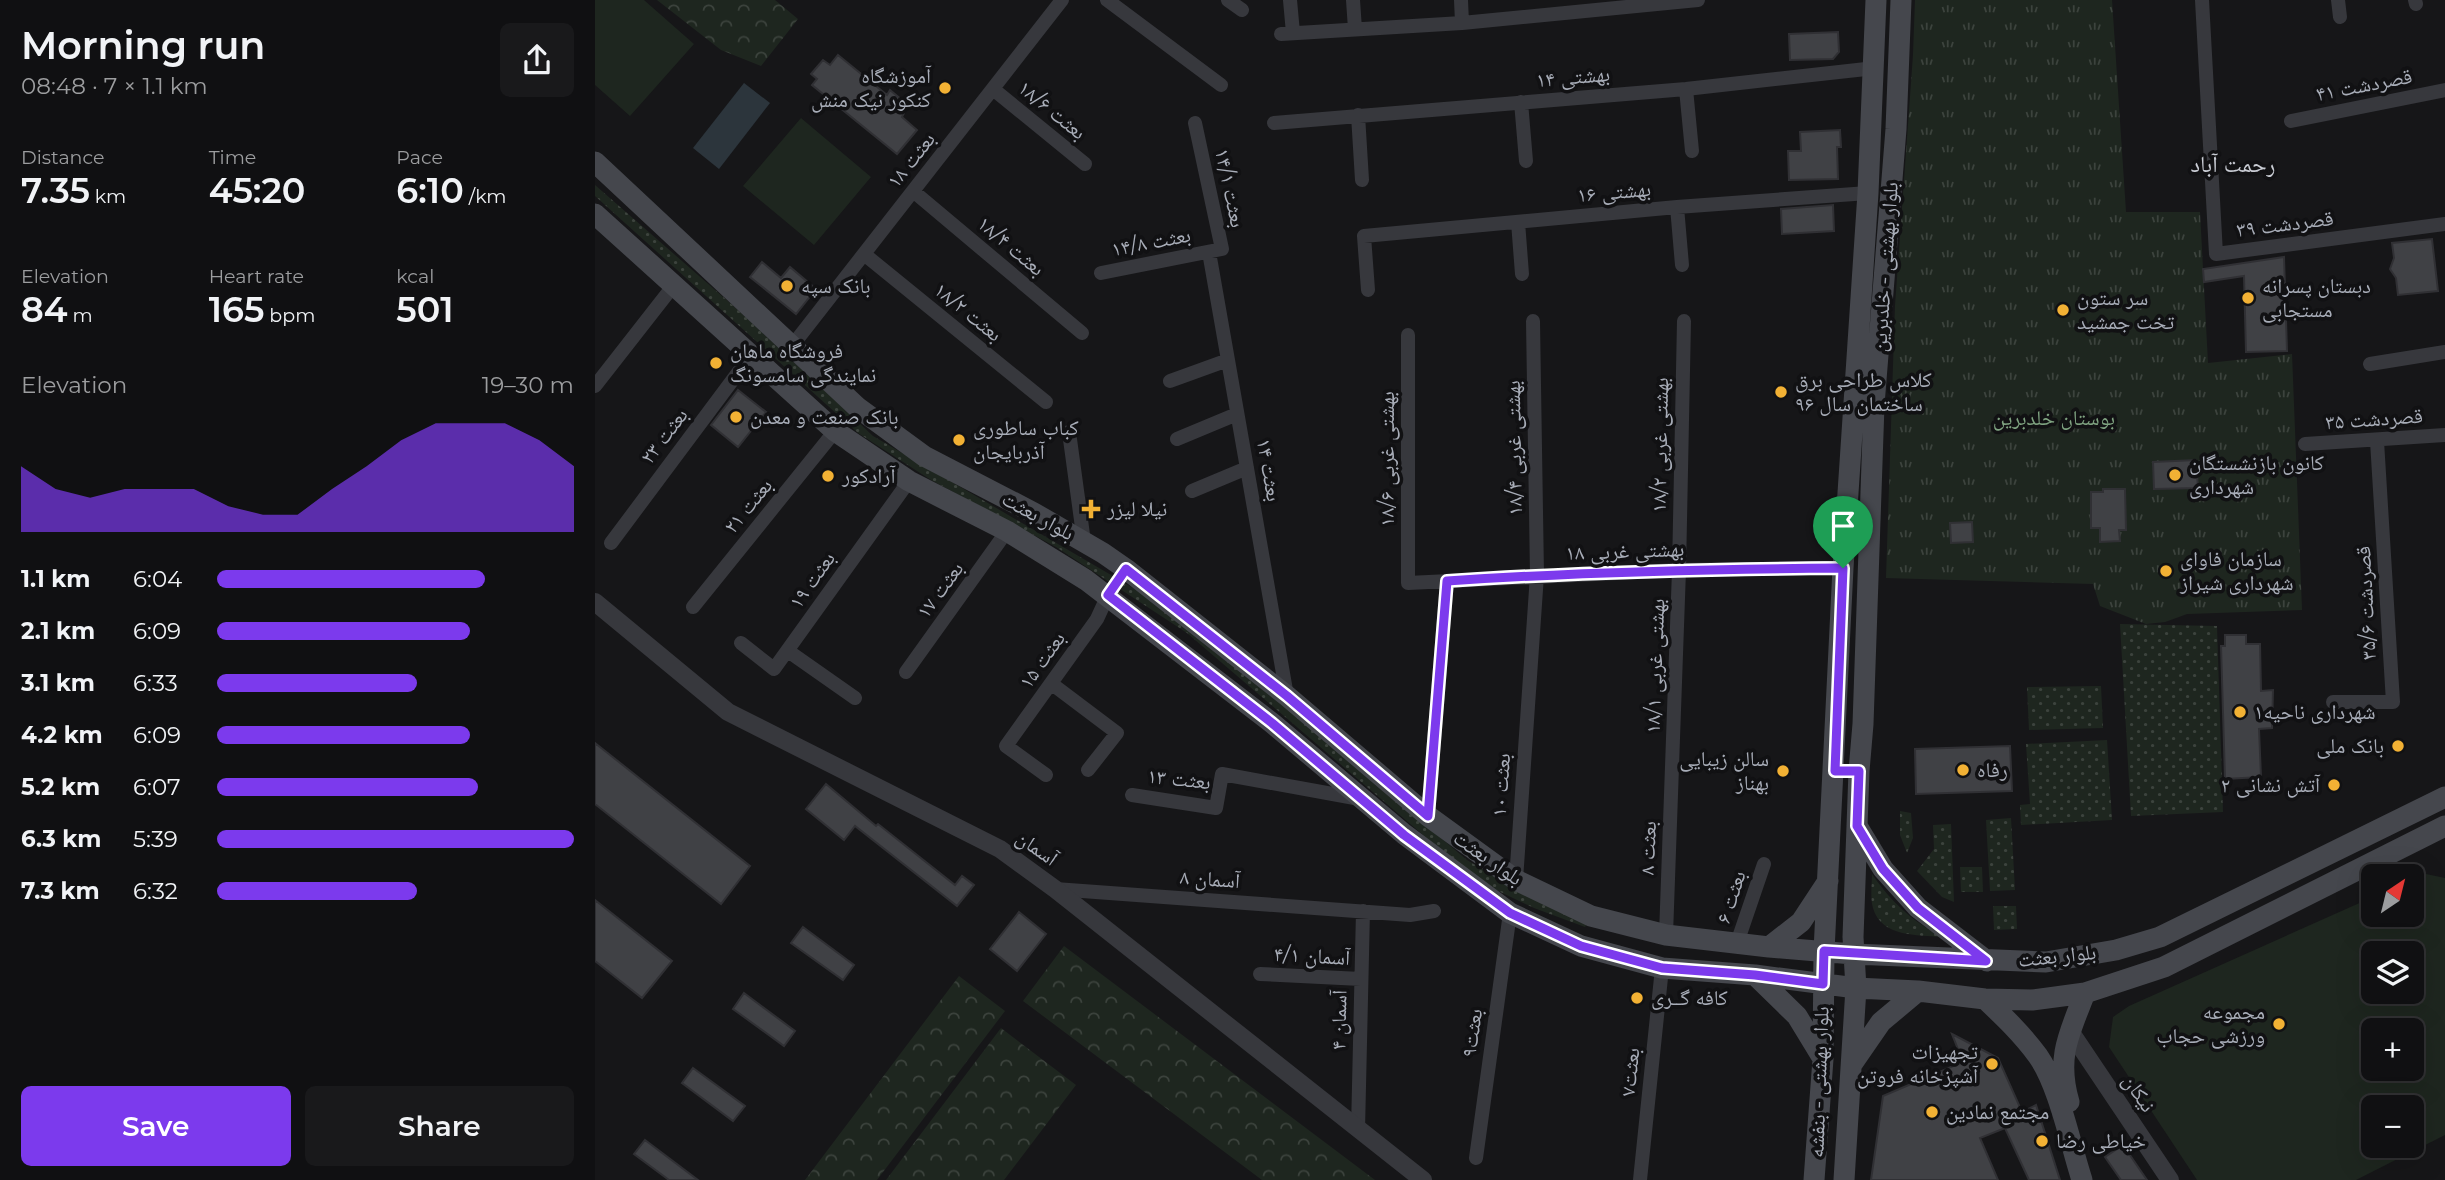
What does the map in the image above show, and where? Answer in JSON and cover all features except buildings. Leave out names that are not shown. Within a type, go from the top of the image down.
[{"type":"main road","name":"بلوار بهشتی - خلدبرین","points":[[1824,951],[1843,568],[1875,68],[1876,0]]},
{"type":"main road","name":"بلوار بهشتی - خلدبرین","points":[[1856,988],[1853,954],[1874,405],[1896,129],[1902,0]]},
{"type":"main road","name":"بلوار بعثت","points":[[595,162],[857,407],[924,456],[1020,505],[1126,569],[1287,696],[1428,816],[1516,880],[1596,917],[1666,935],[1769,947],[1853,954],[2046,962],[2116,950],[2160,937],[2438,800]]},
{"type":"main road","name":"بلوار بعثت","points":[[595,214],[835,431],[909,481],[1007,531],[1108,595],[1272,723],[1361,800],[1510,913],[1587,948],[1662,968],[1755,975],[1856,988],[1918,991],[1985,999],[2032,1000],[2085,993],[2164,967],[2444,830]]},
{"type":"main road","points":[[1108,595],[1126,569]]},
{"type":"main road","points":[[1835,771],[1859,771]]},
{"type":"main road","points":[[1857,826],[1883,869],[1918,908],[1986,961]]},
{"type":"main road","points":[[1769,947],[1801,922],[1829,879]]},
{"type":"main road","points":[[1587,948],[1596,917]]},
{"type":"main road","name":"بلوار بهشتی - بنفشه","points":[[1814,1180],[1823,1059],[1824,951]]},
{"type":"main road","points":[[1755,975],[1797,1016],[1823,1059]]},
{"type":"main road","name":"بلوار بهشتی - بنفشه","points":[[1845,1180],[1856,988]]},
{"type":"main road","points":[[1852,1063],[1881,1022],[1918,991]]},
{"type":"main road","points":[[2085,993],[2063,1055],[2064,1084],[2093,1180]]},
{"type":"main road","points":[[1985,999],[2016,1028],[2039,1058],[2053,1086],[2082,1180]]},
{"type":"main road","points":[[2039,1058],[2048,1048],[2056,1049],[2063,1055]]},
{"type":"street","name":"بعثت ۱۸","points":[[792,346],[1062,0]]},
{"type":"street","points":[[1107,0],[1221,85]]},
{"type":"street","points":[[1228,0],[1242,10]]},
{"type":"street","points":[[1290,0],[1287,34],[1462,23],[1698,0]]},
{"type":"street","points":[[1353,0],[1355,29]]},
{"type":"street","points":[[1461,0],[1462,23]]},
{"type":"street","name":"قصردشت ۳۹","points":[[2202,0],[2216,254],[2445,225]]},
{"type":"street","points":[[2338,0],[2340,17]]},
{"type":"street","name":"۱۴ بهشتی","points":[[1274,123],[1686,89],[1875,68]]},
{"type":"street","name":"۱۸/۶ بعثت","points":[[993,89],[1085,164]]},
{"type":"street","points":[[1686,89],[1692,151]]},
{"type":"street","name":"قصردشت ۴۱","points":[[2291,121],[2445,90]]},
{"type":"street","points":[[1521,102],[1526,161]]},
{"type":"street","points":[[1358,115],[1362,180]]},
{"type":"street","name":"۱۴/۱ بعثت","points":[[1195,123],[1222,250],[1209,252]]},
{"type":"street","name":"۱۸/۴ بعثت","points":[[913,191],[1082,333]]},
{"type":"street","name":"۱۶ بهشتی","points":[[1368,290],[1364,236],[1868,192]]},
{"type":"street","points":[[1677,207],[1682,265]]},
{"type":"street","points":[[1518,222],[1522,274]]},
{"type":"street","name":"۱۴/۸ بعثت","points":[[1101,273],[1209,252]]},
{"type":"street","name":"بعثت ۱۴","points":[[1209,252],[1287,696]]},
{"type":"street","name":"۱۸/۲ بعثت","points":[[864,254],[1046,402]]},
{"type":"street","points":[[595,386],[674,285]]},
{"type":"street","name":"بهشتی غربی ۱۸/۴","points":[[1525,735],[1537,575],[1533,321]]},
{"type":"street","name":"بهشتی غربی ۱۸/۲","points":[[1679,570],[1683,321]]},
{"type":"street","name":"بهشتی غربی ۱۸/۶","points":[[1408,335],[1408,583]]},
{"type":"street","points":[[2370,364],[2445,352]]},
{"type":"street","name":"۲۳ بعثت","points":[[611,543],[752,354]]},
{"type":"street","points":[[1170,381],[1228,360]]},
{"type":"street","points":[[1177,439],[1237,414]]},
{"type":"street","name":"۲۱ بعثت","points":[[693,607],[835,431]]},
{"type":"street","points":[[1069,432],[1084,542]]},
{"type":"street","name":"قصردشت ۳۵","points":[[2305,444],[2445,435]]},
{"type":"street","name":"قصردشت ۳۵/۶","points":[[2333,702],[2393,702],[2377,441]]},
{"type":"street","points":[[1192,491],[1247,468]]},
{"type":"street","name":"بعثت ۱۹","points":[[788,651],[909,481]]},
{"type":"street","name":"بعثت ۱۷","points":[[906,672],[1007,531]]},
{"type":"street","name":"بهشتی غربی ۱۸","points":[[1408,583],[1679,570],[1843,568]]},
{"type":"street","name":"بهشتی غربی ۱۸/۱","points":[[1672,763],[1679,570]]},
{"type":"street","points":[[1428,816],[1447,581]]},
{"type":"street","name":"بعثت ۱۵","points":[[1047,775],[1006,746],[1097,619],[1108,595]]},
{"type":"street","name":"آسمان","points":[[595,602],[728,712],[1000,849],[1055,889],[1423,1180]]},
{"type":"street","points":[[741,643],[774,669],[788,651],[855,698]]},
{"type":"street","points":[[1052,684],[1117,733],[1088,770]]},
{"type":"street","name":"۱۰ بعثت","points":[[1516,880],[1525,735]]},
{"type":"street","name":"۸ بعثت","points":[[1666,935],[1672,763]]},
{"type":"street","name":"۱۳ بعثت","points":[[1132,795],[1216,808],[1222,774],[1361,800]]},
{"type":"street","points":[[2438,800],[2444,830]]},
{"type":"street","name":"۶ بعثت","points":[[1737,943],[1764,864]]},
{"type":"street","name":"۸ آسمان","points":[[1055,889],[1409,915],[1434,911]]},
{"type":"street","name":"۴ آسمان","points":[[1357,1130],[1363,911]]},
{"type":"street","name":"بعثت۹","points":[[1476,1158],[1510,913]]},
{"type":"street","name":"بعثت۷","points":[[1640,1180],[1662,968]]},
{"type":"street","name":"۴/۱ آسمان","points":[[1261,974],[1361,979]]},
{"type":"street","name":"نیکان","points":[[2070,1031],[2170,1180]]},
{"type":"green space","points":[[595,0],[644,0],[694,44],[630,116],[595,85]]},
{"type":"green space","points":[[657,0],[775,0],[798,19],[761,66],[721,50]]},
{"type":"green space","name":"بوستان خلدبرین","points":[[1915,0],[2112,0],[2126,212],[2200,212],[2208,363],[2292,354],[2302,610],[2187,614],[2165,622],[2146,624],[2100,606],[2093,584],[1886,578],[1895,306]]},
{"type":"green space","points":[[801,118],[871,177],[814,245],[743,186]]},
{"type":"green space","points":[[595,185],[738,310],[873,436],[1135,589],[1198,634],[1467,860],[1526,895],[1588,923],[1585,927],[1534,908],[1494,889],[1457,864],[1187,633],[1056,547],[931,480],[858,433],[595,196]]},
{"type":"green space","points":[[2120,624],[2217,626],[2223,812],[2131,816]]},
{"type":"green space","points":[[2101,686],[2103,728],[2029,730],[2027,687]]},
{"type":"green space","points":[[2107,740],[2112,820],[2021,825],[2020,805],[2030,804],[2026,744]]},
{"type":"green space","points":[[1900,811],[1911,813],[1913,838],[1907,853],[1900,835]]},
{"type":"green space","points":[[2011,818],[2015,890],[1990,891],[1986,820]]},
{"type":"green space","points":[[1951,824],[1954,902],[1942,897],[1917,871],[1934,849],[1933,825]]},
{"type":"green space","points":[[1960,867],[1982,867],[1983,892],[1961,892]]},
{"type":"green space","points":[[1872,874],[1903,910],[1942,937],[1901,933],[1884,924],[1873,908]]},
{"type":"green space","name":"مجموعه ورزشی حجاب","points":[[2424,875],[2445,878],[2445,1135],[2424,1146],[2424,1095],[2361,1095],[2361,1158],[2400,1158],[2356,1180],[2197,1180],[2109,1047],[2113,1017],[2129,1006],[2361,902],[2361,928],[2424,928]]},
{"type":"green space","points":[[1993,906],[2016,906],[2017,929],[1994,930]]},
{"type":"green space","points":[[1064,946],[1375,1180],[1262,1180],[1023,1001]]},
{"type":"green space","points":[[959,976],[1005,1011],[877,1180],[805,1180]]},
{"type":"green space","points":[[1001,1028],[1076,1085],[1004,1180],[886,1180]]},
{"type":"shaded area","points":[[744,83],[770,103],[719,169],[693,148]]},
{"type":"place","name":"آموزشگاه کنکور نیک منش","points":[[945,88]]},
{"type":"place","name":"بانک سپه","points":[[787,286]]},
{"type":"place","name":"دبستان پسرانه مستجابی","points":[[2248,298]]},
{"type":"place","name":"سر ستون تخت جمشید","points":[[2063,310]]},
{"type":"place","name":"فروشگاه ماهان نمایندگی سامسونگ","points":[[716,363]]},
{"type":"place","name":"کلاس طراحی برق ساختمان سال ۹۶","points":[[1781,392]]},
{"type":"place","name":"بانک صنعت و معدن","points":[[736,417]]},
{"type":"place","name":"کباب ساطوری آذربایجان","points":[[959,440]]},
{"type":"place","name":"کانون بازنشستگان شهرداری","points":[[2175,475]]},
{"type":"place","name":"آرادکور","points":[[828,476]]},
{"type":"place","name":"نیلا لیزر","points":[[1091,509]]},
{"type":"place","name":"سازمان فاوای شهرداری شیراز","points":[[2166,571]]},
{"type":"place","name":"شهرداری ناحیه۱","points":[[2240,712]]},
{"type":"place","name":"بانک ملی","points":[[2398,746]]},
{"type":"place","name":"رفاه","points":[[1963,770]]},
{"type":"place","name":"سالن زیبایی بهناز","points":[[1783,771]]},
{"type":"place","name":"آتش نشانی ۲","points":[[2334,785]]},
{"type":"place","name":"کافه گــری","points":[[1637,998]]},
{"type":"place","name":"مجموعه ورزشی حجاب","points":[[2279,1024]]},
{"type":"place","name":"تجهيزات آشپزخانه فروتن","points":[[1992,1064]]},
{"type":"place","name":"مجتمع نمادین","points":[[1932,1112]]},
{"type":"place","name":"خیاطی رضا","points":[[2042,1141]]},
{"type":"district","name":"رحمت آباد","points":[[2233,164]]},
{"type":"route","points":[[1843,568],[1835,771],[1859,771],[1857,826],[1883,869],[1918,908],[1986,961],[1824,951],[1823,984],[1755,975],[1662,968],[1581,946],[1510,913],[1404,835],[1272,723],[1108,595],[1126,569],[1287,696],[1428,816],[1447,581],[1679,570],[1843,568]]}]
